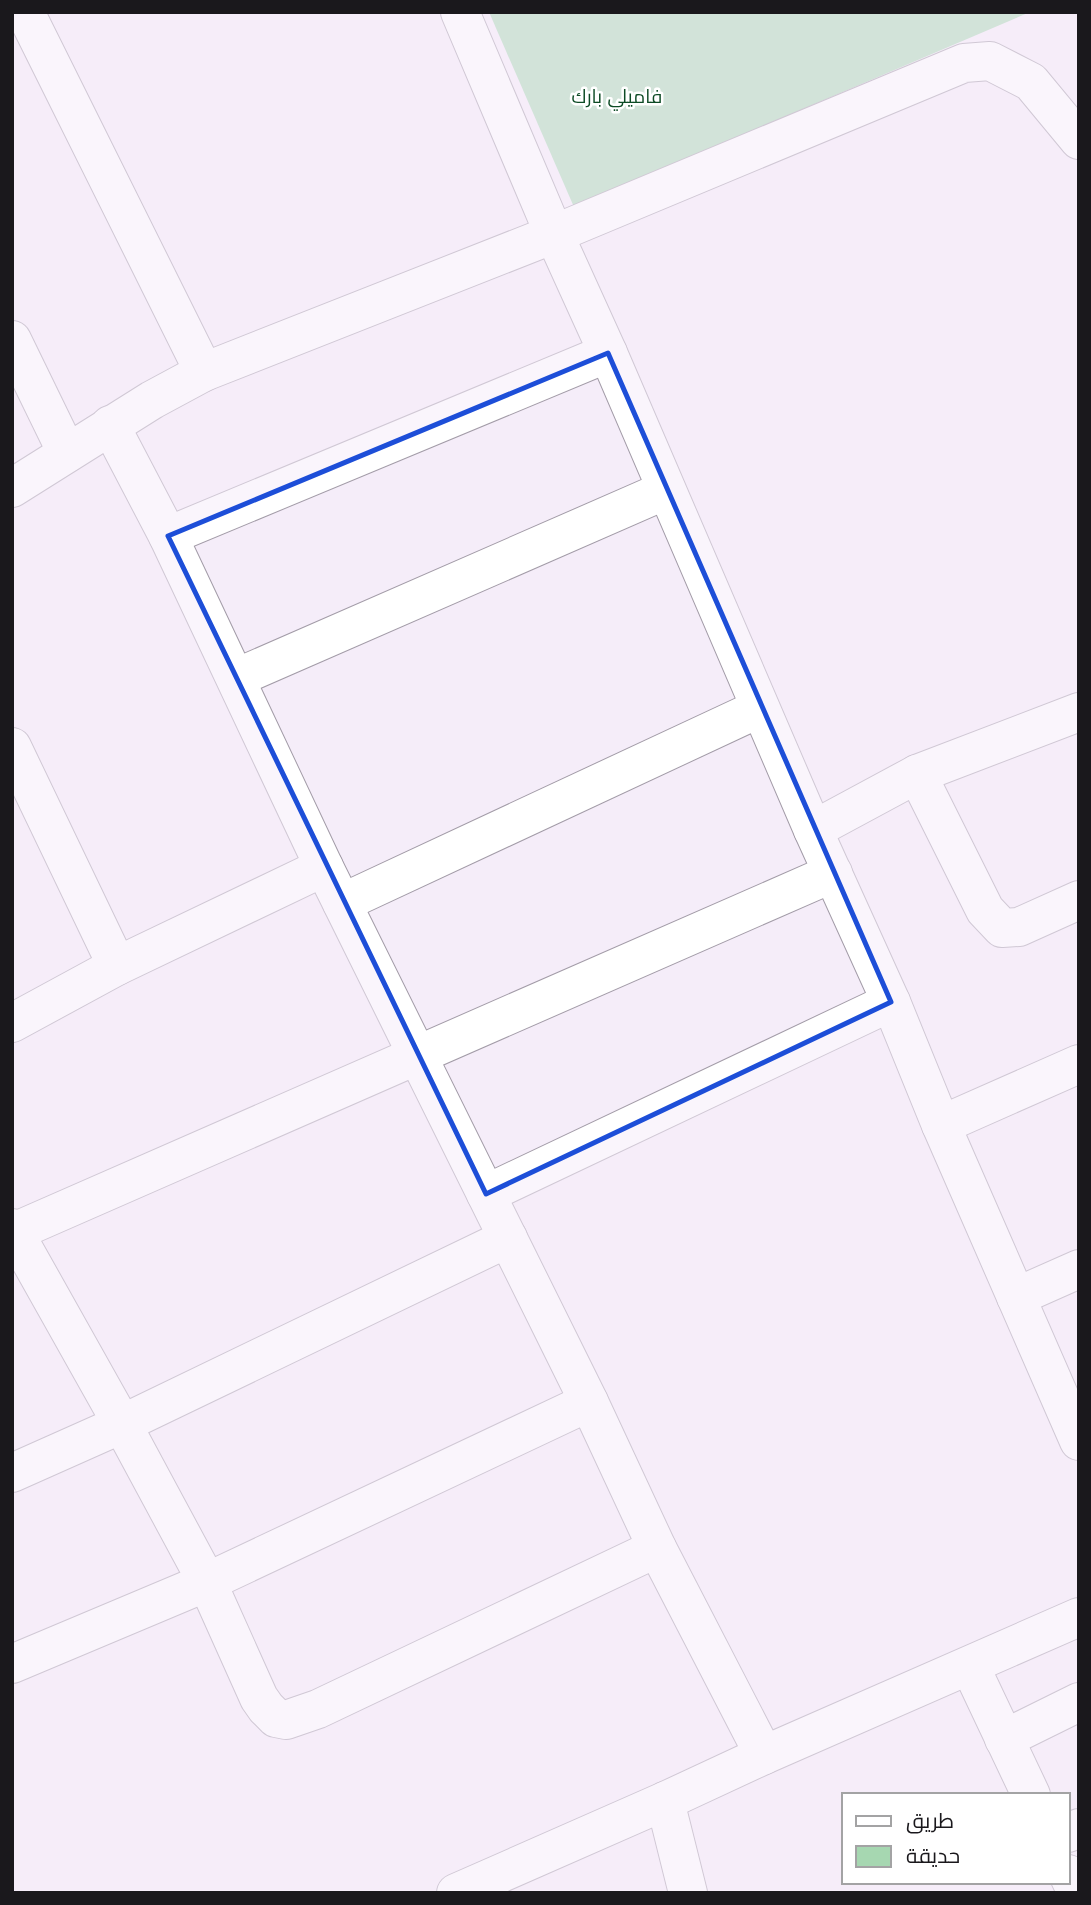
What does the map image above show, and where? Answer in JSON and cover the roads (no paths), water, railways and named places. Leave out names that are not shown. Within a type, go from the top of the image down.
[{"type":"street","points":[[25,12],[204,372]]},
{"type":"street","points":[[460,12],[1079,1441]]},
{"type":"street","points":[[12,488],[110,425],[204,372],[554,234],[964,63],[990,61],[1031,82],[1079,140]]},
{"type":"street","points":[[12,340],[67,453]]},
{"type":"street","points":[[168,536],[608,353]]},
{"type":"street","points":[[110,425],[168,536],[324,867],[589,1402],[657,1548],[764,1755]]},
{"type":"street","points":[[236,678],[666,490]]},
{"type":"street","points":[[342,903],[760,708]]},
{"type":"street","points":[[813,830],[917,774],[1077,720]]},
{"type":"street","points":[[12,747],[117,966]]},
{"type":"street","points":[[917,774],[985,909],[1002,928],[1019,927],[1079,900]]},
{"type":"street","points":[[12,1023],[117,966],[324,867]]},
{"type":"street","points":[[657,1548],[318,1709],[286,1720],[276,1718],[259,1698],[206,1582],[13,1230],[833,873]]},
{"type":"street","points":[[486,1194],[891,1002]]},
{"type":"street","points":[[941,1125],[1079,1064]]},
{"type":"street","points":[[12,1473],[121,1424],[508,1238]]},
{"type":"street","points":[[1016,1297],[1079,1269]]},
{"type":"street","points":[[12,1664],[206,1582],[589,1402]]},
{"type":"street","points":[[456,1893],[1079,1617]]},
{"type":"street","points":[[970,1666],[1030,1793]]},
{"type":"street","points":[[1004,1739],[1079,1702]]},
{"type":"street","points":[[665,1801],[688,1893]]},
{"type":"park label","name":"فاميلي بارك","points":[[617,96]]}]
